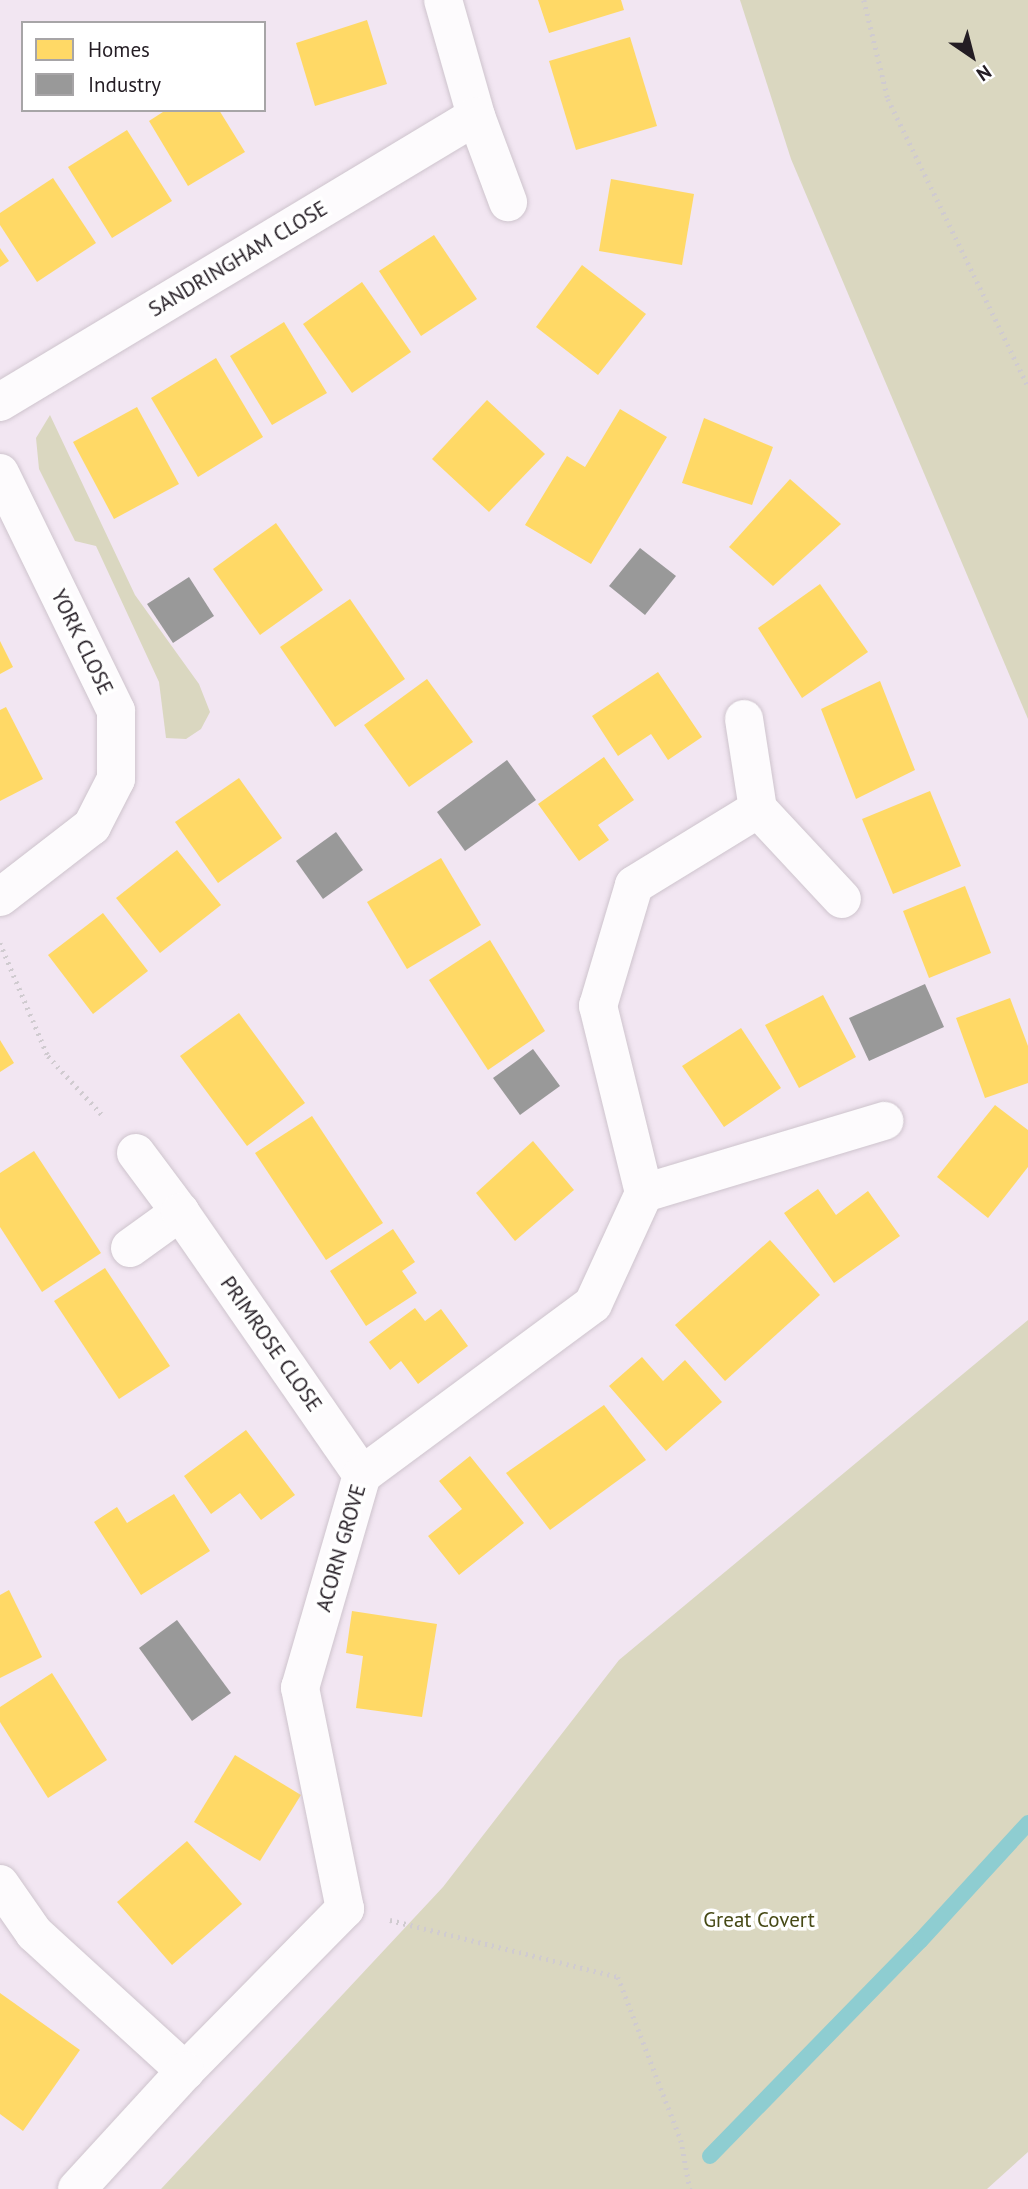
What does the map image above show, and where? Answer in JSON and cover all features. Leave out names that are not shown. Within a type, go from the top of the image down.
[{"type":"street","points":[[443,0],[476,116],[508,202]]},
{"type":"street","name":"SANDRINGHAM CLOSE","points":[[0,402],[476,116]]},
{"type":"street","name":"YORK CLOSE","points":[[0,473],[116,711],[116,779],[92,826],[0,897]]},
{"type":"street","points":[[744,719],[758,809],[842,899]]},
{"type":"street","points":[[758,809],[634,885],[605,982],[598,1006],[644,1193],[884,1121]]},
{"type":"street","name":"PRIMROSE CLOSE","points":[[136,1153],[180,1212],[362,1475]]},
{"type":"street","name":"ACORN GROVE","points":[[345,1909],[300,1688],[362,1475],[593,1304],[644,1193]]},
{"type":"street","points":[[130,1248],[180,1212]]},
{"type":"street","points":[[0,1884],[34,1933],[185,2071]]},
{"type":"street","points":[[78,2189],[185,2071],[345,1909]]},
{"type":"path","points":[[864,0],[888,99],[1028,386]]},
{"type":"path","points":[[0,943],[48,1056],[136,1153]]},
{"type":"path","points":[[345,1909],[618,1977],[681,2140],[690,2189]]},
{"type":"green space","points":[[740,0],[1028,0],[1028,719],[791,159]]},
{"type":"green space","points":[[50,415],[135,595],[199,684],[210,712],[201,729],[186,739],[166,738],[159,682],[96,546],[75,541],[39,469],[36,438]]},
{"type":"green space","name":"Great Covert","points":[[1028,1320],[1028,2152],[987,2189],[161,2189],[443,1887],[619,1660]]},
{"type":"building: Homes","points":[[538,0],[621,0],[624,10],[549,33]]},
{"type":"building: Homes","points":[[367,20],[387,84],[315,106],[296,43]]},
{"type":"building: Homes","points":[[630,37],[657,126],[576,150],[549,61]]},
{"type":"building: Homes","points":[[163,112],[220,112],[245,152],[188,186],[149,121]]},
{"type":"building: Homes","points":[[127,130],[172,201],[112,238],[68,167]]},
{"type":"building: Homes","points":[[53,178],[96,243],[37,282],[0,225],[0,213]]},
{"type":"building: Homes","points":[[611,179],[694,194],[682,265],[599,251]]},
{"type":"building: Homes","points":[[434,235],[477,299],[421,336],[379,271]]},
{"type":"building: Homes","points":[[0,248],[9,261],[0,267]]},
{"type":"building: Homes","points":[[582,265],[646,314],[598,375],[536,327]]},
{"type":"building: Homes","points":[[362,282],[411,352],[352,393],[303,324]]},
{"type":"building: Homes","points":[[284,322],[327,393],[272,425],[230,356]]},
{"type":"building: Homes","points":[[216,358],[263,437],[198,477],[151,398]]},
{"type":"building: Homes","points":[[487,400],[545,454],[489,512],[432,459]]},
{"type":"building: Homes","points":[[137,407],[179,484],[114,519],[73,442]]},
{"type":"building: Homes","points":[[620,409],[667,437],[591,564],[525,525],[567,456],[585,467]]},
{"type":"building: Homes","points":[[704,418],[773,447],[752,505],[682,483]]},
{"type":"building: Homes","points":[[790,479],[841,524],[773,586],[729,547]]},
{"type":"building: Homes","points":[[276,523],[323,590],[260,635],[213,569]]},
{"type":"building: Homes","points":[[820,584],[868,652],[802,698],[758,628]]},
{"type":"building: Homes","points":[[350,599],[405,679],[335,727],[280,647]]},
{"type":"building: Homes","points":[[0,641],[13,667],[0,674]]},
{"type":"building: Homes","points":[[658,672],[702,737],[668,760],[651,734],[618,756],[592,716]]},
{"type":"building: Homes","points":[[427,679],[473,742],[409,787],[364,725]]},
{"type":"building: Homes","points":[[880,681],[915,770],[856,799],[821,709]]},
{"type":"building: Homes","points":[[6,707],[43,779],[0,801],[0,710]]},
{"type":"building: Homes","points":[[604,757],[634,800],[598,825],[609,840],[579,861],[538,804]]},
{"type":"building: Homes","points":[[239,778],[282,838],[218,883],[175,822]]},
{"type":"building: Homes","points":[[930,791],[961,866],[893,894],[862,819]]},
{"type":"building: Homes","points":[[177,850],[221,905],[160,953],[116,898]]},
{"type":"building: Homes","points":[[441,858],[481,925],[407,969],[367,902]]},
{"type":"building: Homes","points":[[965,886],[991,953],[929,978],[903,911]]},
{"type":"building: Homes","points":[[103,913],[148,971],[93,1014],[48,955]]},
{"type":"building: Homes","points":[[490,940],[545,1031],[488,1070],[429,980]]},
{"type":"building: Homes","points":[[823,995],[856,1057],[799,1088],[765,1025]]},
{"type":"building: Homes","points":[[1010,998],[1028,1046],[1028,1083],[985,1098],[956,1018]]},
{"type":"building: Homes","points":[[239,1013],[305,1103],[247,1146],[180,1056]]},
{"type":"building: Homes","points":[[741,1028],[781,1088],[724,1127],[682,1066]]},
{"type":"building: Homes","points":[[0,1040],[14,1063],[0,1072]]},
{"type":"building: Homes","points":[[995,1105],[1028,1130],[1028,1167],[988,1218],[937,1177]]},
{"type":"building: Homes","points":[[312,1116],[383,1223],[326,1260],[255,1153]]},
{"type":"building: Homes","points":[[533,1141],[574,1190],[515,1241],[476,1193]]},
{"type":"building: Homes","points":[[34,1151],[101,1253],[42,1292],[0,1227],[0,1173]]},
{"type":"building: Homes","points":[[818,1189],[836,1215],[868,1191],[900,1236],[834,1283],[784,1213]]},
{"type":"building: Homes","points":[[393,1229],[415,1262],[402,1271],[417,1293],[366,1326],[330,1271]]},
{"type":"building: Homes","points":[[770,1240],[820,1295],[725,1381],[675,1325]]},
{"type":"building: Homes","points":[[105,1268],[170,1366],[119,1399],[54,1301]]},
{"type":"building: Homes","points":[[415,1308],[425,1321],[441,1309],[468,1346],[418,1384],[401,1361],[390,1370],[369,1342]]},
{"type":"building: Homes","points":[[642,1357],[663,1381],[685,1360],[722,1402],[666,1451],[609,1386]]},
{"type":"building: Homes","points":[[604,1405],[646,1460],[550,1530],[506,1473]]},
{"type":"building: Homes","points":[[246,1430],[295,1495],[261,1520],[240,1493],[211,1514],[184,1476]]},
{"type":"building: Homes","points":[[470,1456],[524,1523],[459,1575],[428,1536],[462,1509],[439,1481]]},
{"type":"building: Homes","points":[[174,1494],[210,1551],[141,1595],[94,1522],[117,1507],[127,1523]]},
{"type":"building: Homes","points":[[9,1590],[42,1657],[0,1678],[0,1595]]},
{"type":"building: Homes","points":[[352,1611],[437,1624],[422,1717],[356,1708],[363,1656],[346,1653]]},
{"type":"building: Homes","points":[[52,1673],[107,1760],[48,1798],[0,1722],[0,1707]]},
{"type":"building: Homes","points":[[235,1755],[301,1795],[260,1861],[194,1822]]},
{"type":"building: Homes","points":[[187,1841],[242,1904],[172,1965],[117,1902]]},
{"type":"building: Homes","points":[[0,1993],[80,2050],[23,2131],[0,2114]]},
{"type":"building: Industry","points":[[640,548],[676,576],[645,615],[609,586]]},
{"type":"building: Industry","points":[[189,577],[214,616],[173,643],[147,604]]},
{"type":"building: Industry","points":[[507,760],[536,800],[465,851],[437,812]]},
{"type":"building: Industry","points":[[336,832],[363,870],[323,899],[296,861]]},
{"type":"building: Industry","points":[[925,984],[944,1027],[869,1061],[849,1018]]},
{"type":"building: Industry","points":[[533,1049],[560,1086],[520,1115],[493,1078]]},
{"type":"building: Industry","points":[[177,1620],[231,1693],[192,1721],[139,1648]]},
{"type":"waterway","points":[[710,2156],[920,1941],[1028,1823]]}]
